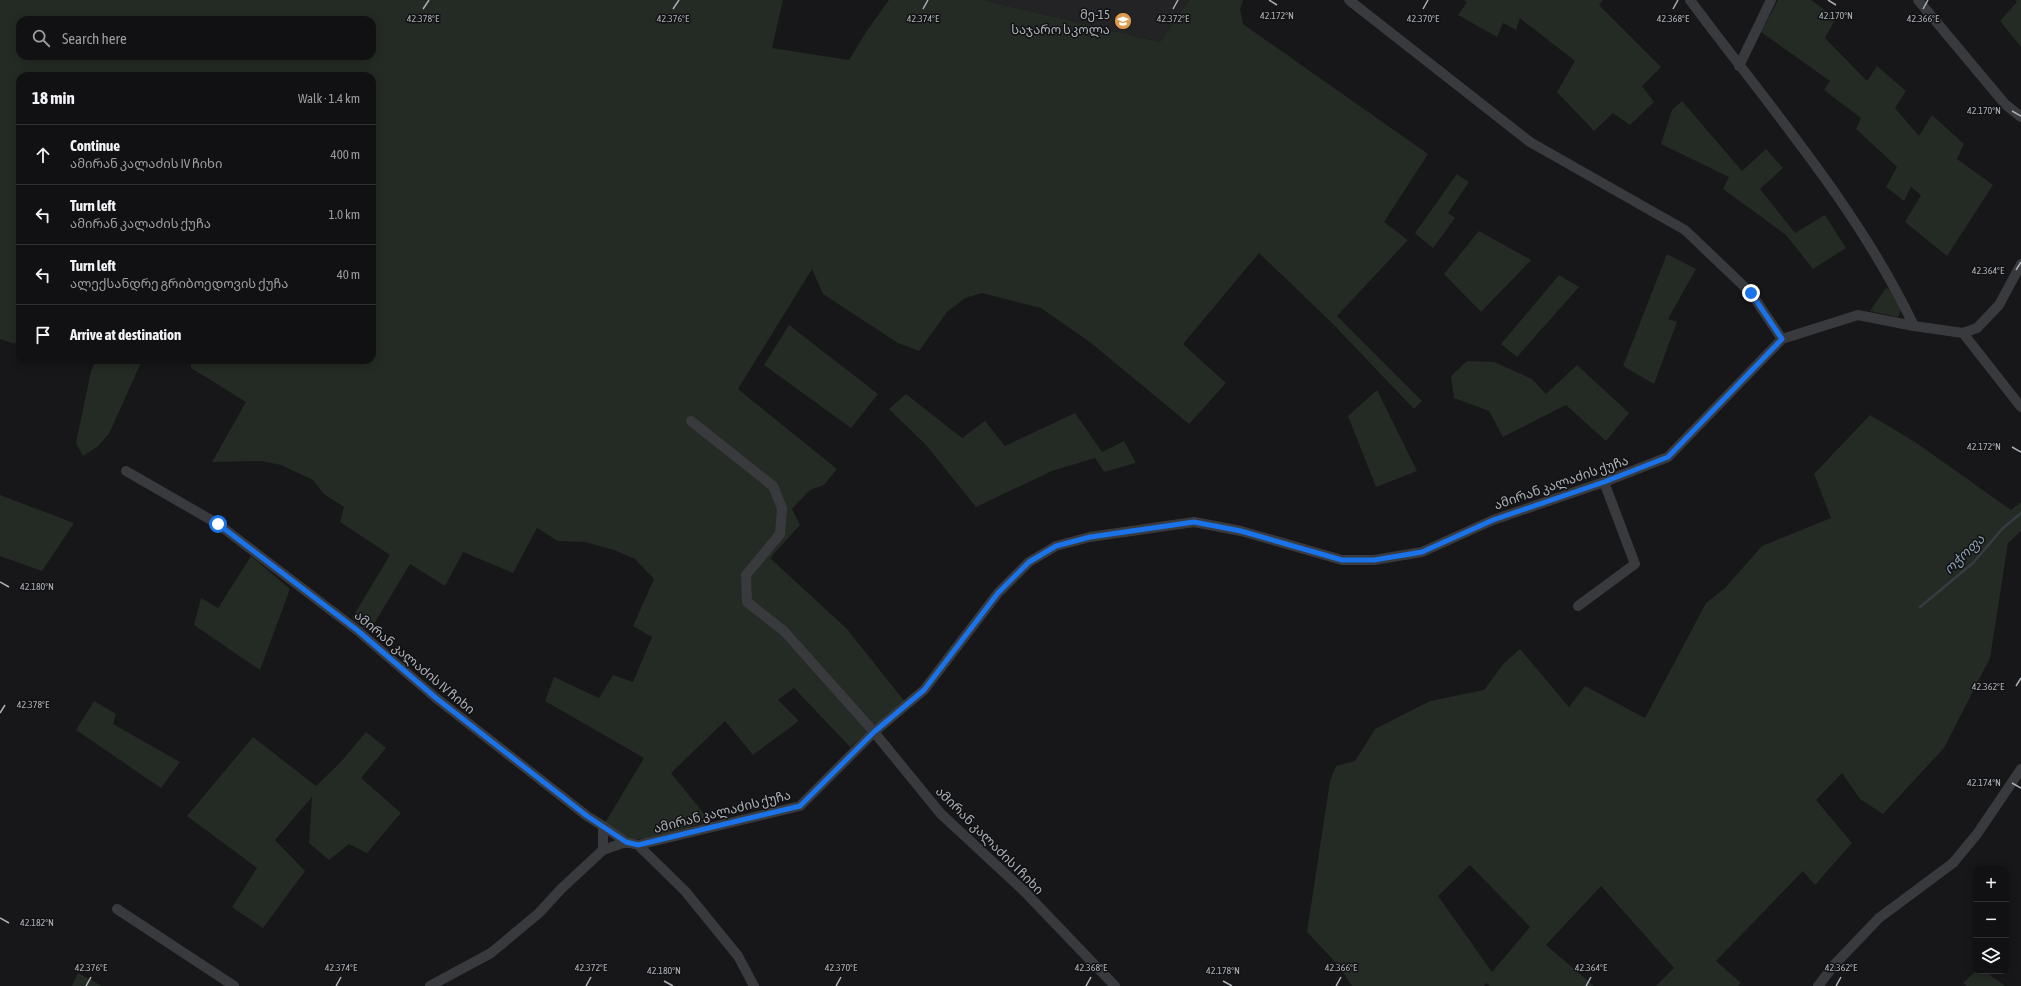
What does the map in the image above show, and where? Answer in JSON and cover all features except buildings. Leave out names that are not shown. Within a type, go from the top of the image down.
[{"type":"street","points":[[1348,0],[1530,142],[1685,230],[1751,293],[1782,339]]},
{"type":"street","points":[[1690,0],[1833,189],[1896,288],[1914,326]]},
{"type":"street","points":[[1739,66],[1772,0]]},
{"type":"street","points":[[1918,0],[2005,104],[2021,117]]},
{"type":"street","points":[[2021,264],[1999,305],[1977,328],[1963,333],[2021,407]]},
{"type":"street","name":"ამირან კალაძის ქუჩა","points":[[626,842],[638,845],[800,806],[874,732],[924,690],[998,593],[1029,562],[1056,546],[1090,537],[1194,522],[1241,531],[1342,560],[1374,560],[1422,552],[1493,520],[1604,482],[1668,457],[1782,339],[1858,315],[1914,326],[1963,333]]},
{"type":"street","name":"ამირან კალაძის I ჩიხი","points":[[691,421],[773,486],[782,508],[780,534],[746,575],[748,602],[784,631],[874,732],[942,814],[1023,890],[1115,986]]},
{"type":"street","name":"ამირან კალაძის IV ჩიხი","points":[[126,471],[218,524],[357,630],[436,698],[587,816],[626,842]]},
{"type":"street","points":[[1578,606],[1636,564],[1604,482]]},
{"type":"street","points":[[1818,986],[1835,964],[1879,918],[1953,863],[1981,827],[2021,769]]},
{"type":"street","points":[[603,826],[603,850]]},
{"type":"street","points":[[430,986],[491,953],[539,913],[561,889],[603,850],[626,842]]},
{"type":"street","points":[[638,845],[690,897],[738,956],[754,986]]},
{"type":"street","points":[[117,910],[234,986]]},
{"type":"shaded area","points":[[0,0],[783,0],[772,48],[849,60],[866,32],[889,0],[983,0],[1160,42],[1189,0],[1243,0],[1240,9],[1243,24],[1428,154],[1384,222],[1408,240],[1337,316],[1422,401],[1414,409],[1330,321],[1259,253],[1183,344],[1226,383],[1189,424],[1091,343],[1041,308],[982,293],[965,298],[947,312],[919,351],[898,343],[823,294],[812,269],[738,389],[837,469],[824,485],[810,490],[792,509],[800,525],[770,558],[847,629],[905,702],[850,747],[794,688],[778,700],[799,721],[753,755],[725,721],[671,773],[710,821],[655,837],[632,840],[605,823],[644,758],[545,701],[554,677],[599,698],[613,675],[633,682],[652,637],[633,626],[654,579],[635,559],[614,550],[585,542],[558,541],[537,528],[513,573],[463,552],[445,586],[410,564],[369,632],[352,618],[390,555],[340,522],[344,507],[324,494],[313,480],[281,465],[261,461],[212,462],[246,402],[191,368],[190,364],[376,364],[376,72],[16,72],[15,344],[0,339]]},
{"type":"shaded area","name":"მე-15 საჯარო სკოლა","points":[[983,0],[1189,0],[1160,42]]},
{"type":"shaded area","points":[[1464,0],[1603,0],[1599,5],[1661,67],[1642,86],[1654,102],[1630,125],[1613,113],[1594,131],[1557,92],[1575,61],[1520,18],[1516,30],[1503,23],[1497,37],[1458,15],[1467,2]]},
{"type":"shaded area","points":[[1778,0],[1811,0],[1836,18],[1825,38],[1867,81],[1877,66],[1906,91],[1895,108],[1919,136],[1932,115],[1964,144],[1957,159],[1993,185],[1947,256],[1905,222],[1921,195],[1911,187],[1904,201],[1886,187],[1897,167],[1856,129],[1861,118],[1824,90],[1830,81],[1761,32]]},
{"type":"shaded area","points":[[2015,0],[2021,0],[2021,47],[2000,21],[2017,2]]},
{"type":"shaded area","points":[[1682,101],[1742,171],[1766,149],[1783,168],[1760,189],[1795,233],[1825,215],[1846,248],[1813,269],[1786,235],[1723,189],[1729,177],[1661,144],[1672,110]]},
{"type":"shaded area","points":[[1457,174],[1469,182],[1448,213],[1455,218],[1433,248],[1415,233]]},
{"type":"shaded area","points":[[1479,231],[1531,260],[1481,312],[1444,274]]},
{"type":"shaded area","points":[[1667,254],[1696,269],[1668,319],[1677,322],[1654,384],[1623,366]]},
{"type":"shaded area","points":[[1559,275],[1579,287],[1517,357],[1501,344]]},
{"type":"shaded area","points":[[1886,288],[1890,289],[1902,308],[1898,317],[1870,311]]},
{"type":"shaded area","points":[[789,325],[878,394],[851,428],[764,365]]},
{"type":"shaded area","points":[[1467,361],[1494,362],[1532,379],[1546,394],[1577,365],[1629,413],[1606,441],[1566,405],[1503,437],[1489,411],[1454,398],[1451,376]]},
{"type":"shaded area","points":[[94,364],[140,364],[109,434],[97,447],[83,456],[76,443],[91,371]]},
{"type":"shaded area","points":[[1377,390],[1417,471],[1376,487],[1348,416]]},
{"type":"shaded area","points":[[906,394],[962,438],[985,421],[1005,446],[1075,413],[1102,452],[1124,441],[1136,463],[1104,472],[1095,458],[1052,471],[976,507],[926,445],[889,409]]},
{"type":"shaded area","points":[[1870,415],[1915,442],[2011,510],[2021,502],[2021,531],[2008,543],[1990,658],[1944,748],[1883,814],[1860,799],[1842,773],[1816,800],[1852,843],[1815,885],[1803,871],[1716,961],[1741,983],[1738,986],[1656,986],[1674,968],[1601,886],[1546,945],[1594,986],[1490,986],[1486,983],[1484,986],[1352,986],[1339,966],[1307,932],[1330,781],[1336,766],[1355,761],[1375,729],[1430,701],[1484,690],[1504,663],[1520,649],[1569,707],[1585,686],[1645,718],[1706,603],[1725,588],[1762,546],[1831,518],[1814,474]],"holes":[[[1470,865],[1530,927],[1492,972],[1438,896]]]},
{"type":"shaded area","points":[[0,495],[74,523],[42,571],[0,556]]},
{"type":"shaded area","points":[[251,556],[290,589],[260,670],[194,625],[201,598],[218,608]]},
{"type":"shaded area","points":[[94,701],[116,714],[113,724],[180,762],[161,788],[76,730]]},
{"type":"shaded area","points":[[366,732],[386,748],[361,778],[401,813],[367,853],[349,844],[329,860],[309,843],[312,797],[275,840],[305,871],[263,928],[232,907],[257,868],[187,816],[253,737],[316,786],[339,764]]},
{"type":"shaded area","points":[[78,973],[102,986],[72,986]]},
{"type":"shaded area","points":[[1973,974],[1989,974],[2005,986],[1967,986],[1963,983]]},
{"type":"waterway","name":"ოჭოფა","points":[[1920,607],[1973,563],[2003,528],[2021,513]]},
{"type":"place","name":"მე-15 საჯარო სკოლა","points":[[1123,21]]},
{"type":"route","points":[[218,524],[357,630],[436,698],[587,816],[626,842],[638,845],[800,806],[874,732],[924,690],[998,593],[1029,562],[1056,546],[1090,537],[1194,522],[1241,531],[1342,560],[1374,560],[1422,552],[1493,520],[1604,482],[1668,457],[1782,339],[1751,293]]}]
